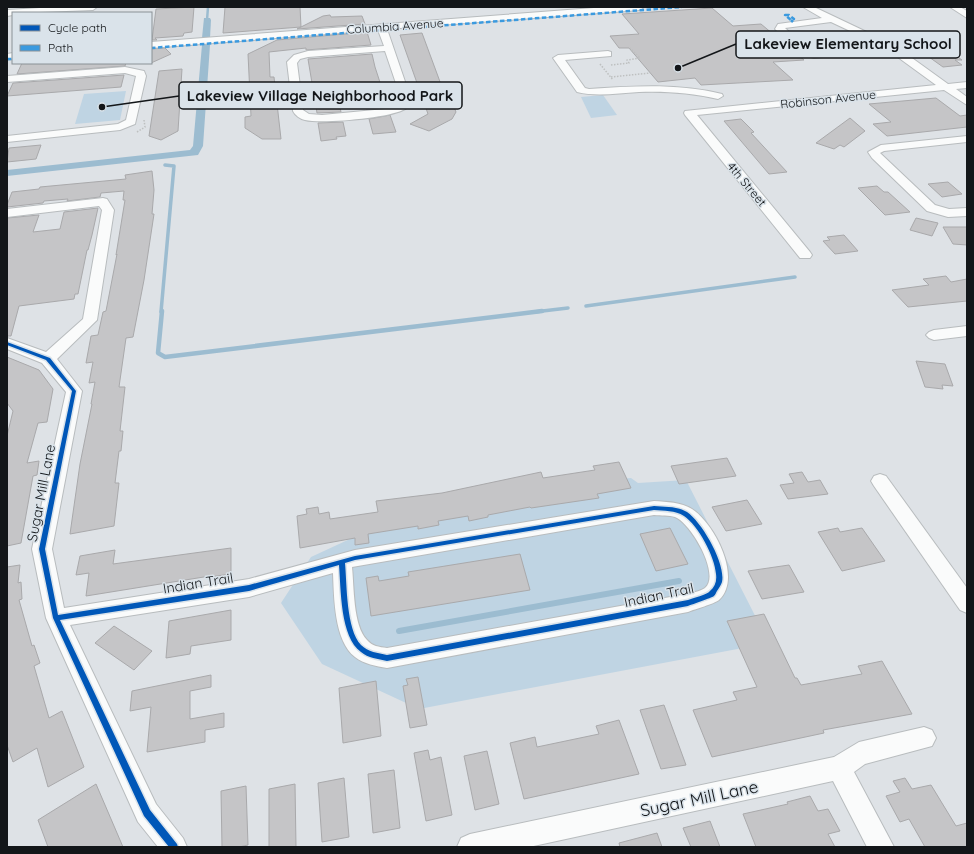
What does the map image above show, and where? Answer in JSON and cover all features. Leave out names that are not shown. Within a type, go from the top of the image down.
[{"type":"street","points":[[9,12],[93,7]]},
{"type":"street","name":"Columbia Avenue","points":[[152,45],[640,7]]},
{"type":"street","points":[[807,7],[888,45]]},
{"type":"street","points":[[954,7],[967,15]]},
{"type":"street","points":[[846,15],[967,102]]},
{"type":"street","points":[[831,19],[785,25],[781,26],[780,29],[805,52],[814,54],[888,45]]},
{"type":"street","points":[[382,27],[389,48],[407,102],[400,108],[385,112],[322,118],[306,117],[298,111],[292,62],[296,57],[308,54],[389,48]]},
{"type":"street","points":[[608,54],[558,58],[581,90],[588,92],[669,88],[718,96]]},
{"type":"street","points":[[7,79],[125,70],[140,73],[141,76],[131,122],[126,125],[108,130],[7,139]]},
{"type":"street","name":"Robinson Avenue","points":[[689,113],[967,85]]},
{"type":"street","name":"4th Street","points":[[689,113],[805,255]]},
{"type":"street","points":[[967,139],[881,148],[874,152],[876,156],[931,208],[948,213],[967,212]]},
{"type":"street","points":[[7,213],[103,202],[108,210],[90,320],[48,359]]},
{"type":"street","points":[[934,335],[967,331]]},
{"type":"street","name":"Sugar Mill Lane","points":[[7,343],[48,359],[74,391],[42,549],[56,618],[147,813],[174,847]]},
{"type":"street","points":[[880,481],[967,604]]},
{"type":"street","name":"Indian Trail","points":[[56,618],[249,588],[342,562],[654,508],[676,510],[687,515],[698,526],[718,566],[720,581],[712,594],[688,603],[388,658],[370,655],[357,646],[349,631],[342,562]]},
{"type":"street","points":[[881,847],[839,768],[859,754],[924,738]]},
{"type":"street","name":"Sugar Mill Lane","points":[[470,847],[839,768]]},
{"type":"path","points":[[602,66],[629,63],[627,60],[640,58],[630,48]]},
{"type":"path","points":[[610,77],[650,73]]},
{"type":"path","points":[[137,132],[145,127],[145,121],[142,118]]},
{"type":"shaded area","points":[[126,91],[120,120],[75,124],[84,94]]},
{"type":"shaded area","points":[[603,95],[617,115],[591,118],[581,97]]},
{"type":"shaded area","points":[[631,478],[638,483],[686,480],[769,643],[419,709],[322,664],[281,603],[311,557],[378,526],[501,490]]},
{"type":"building","points":[[194,7],[192,32],[184,33],[183,36],[155,38],[157,40],[152,40],[156,9]]},
{"type":"building","points":[[225,7],[300,7],[301,27],[223,33]]},
{"type":"building","points":[[712,8],[733,26],[761,24],[804,60],[773,62],[793,80],[701,85],[695,78],[658,82],[629,48],[619,48],[610,36],[639,34],[622,14]]},
{"type":"building","points":[[330,15],[331,17],[362,16],[365,24],[297,29],[323,16]]},
{"type":"building","points":[[367,32],[371,45],[306,50],[306,48],[269,52],[270,77],[274,77],[281,139],[262,139],[245,128],[245,117],[251,116],[248,54],[277,40]]},
{"type":"building","points":[[422,33],[446,98],[450,97],[456,112],[452,119],[429,131],[410,124],[428,114],[400,35]]},
{"type":"building","points":[[934,40],[962,60],[955,60],[962,65],[943,67],[908,42]]},
{"type":"building","points":[[165,48],[171,54],[152,63],[152,49]]},
{"type":"building","points":[[372,54],[388,107],[366,109],[363,97],[338,99],[341,112],[317,113],[308,59]]},
{"type":"building","points":[[22,64],[126,64],[125,66],[17,74]]},
{"type":"building","points":[[182,69],[178,131],[161,140],[149,136],[159,71]]},
{"type":"building","points":[[124,75],[121,87],[7,96],[13,83]]},
{"type":"building","points":[[936,98],[960,116],[967,115],[967,127],[887,136],[873,124],[891,122],[869,104]]},
{"type":"building","points":[[390,115],[396,132],[373,134],[369,119]]},
{"type":"building","points":[[850,118],[865,131],[844,147],[840,145],[834,149],[816,143]]},
{"type":"building","points":[[741,119],[754,132],[751,133],[787,172],[769,174],[724,121]]},
{"type":"building","points":[[343,122],[346,136],[321,141],[318,123]]},
{"type":"building","points":[[41,145],[36,159],[7,162],[9,148]]},
{"type":"building","points":[[152,171],[154,190],[152,214],[154,214],[144,280],[133,337],[126,338],[119,387],[125,387],[120,431],[123,431],[121,451],[119,451],[115,483],[119,483],[114,526],[70,534],[80,464],[95,382],[89,383],[93,362],[86,363],[91,336],[98,335],[103,312],[106,311],[117,254],[116,255],[125,200],[123,200],[124,191],[101,193],[100,197],[67,201],[68,199],[7,207],[7,205],[12,192],[39,189],[40,187],[126,179],[125,175]]},
{"type":"building","points":[[948,182],[962,194],[942,197],[928,184]]},
{"type":"building","points":[[877,186],[884,192],[888,192],[910,212],[885,215],[858,188]]},
{"type":"building","points":[[98,208],[87,250],[78,294],[75,294],[74,299],[19,306],[11,336],[7,336],[7,218],[39,215],[33,232],[60,229],[64,212]]},
{"type":"building","points":[[916,218],[938,223],[932,236],[910,230]]},
{"type":"building","points":[[943,227],[967,227],[967,245],[953,244]]},
{"type":"building","points":[[844,235],[858,251],[835,254],[823,241],[830,240],[827,237]]},
{"type":"building","points":[[946,276],[951,282],[967,279],[967,301],[908,307],[892,290],[929,285],[923,279]]},
{"type":"building","points":[[7,357],[39,370],[53,389],[47,422],[38,423],[27,463],[39,461],[37,475],[33,476],[21,543],[7,546],[7,436],[13,411],[7,403]]},
{"type":"building","points":[[916,361],[945,364],[953,386],[942,385],[943,389],[925,387]]},
{"type":"building","points":[[727,458],[736,476],[679,484],[671,466]]},
{"type":"building","points":[[619,462],[631,488],[597,494],[599,498],[530,507],[488,515],[488,517],[469,521],[468,516],[438,521],[439,525],[418,529],[418,526],[368,534],[369,543],[355,545],[355,538],[300,548],[297,516],[307,514],[306,509],[318,507],[319,514],[329,512],[330,519],[378,512],[376,501],[442,493],[541,472],[543,478],[595,470],[593,466]]},
{"type":"building","points":[[802,472],[808,482],[820,480],[828,494],[788,499],[780,485],[794,483],[789,474]]},
{"type":"building","points":[[747,500],[762,524],[726,531],[712,507]]},
{"type":"building","points":[[670,528],[688,564],[656,571],[640,534]]},
{"type":"building","points":[[838,528],[840,532],[862,528],[885,561],[842,571],[818,532]]},
{"type":"building","points":[[231,548],[231,574],[86,596],[89,573],[76,575],[80,556],[115,550],[113,564]]},
{"type":"building","points":[[520,554],[530,590],[371,616],[366,578],[378,576],[379,581],[409,576],[408,572]]},
{"type":"building","points":[[20,565],[18,583],[21,582],[22,599],[19,600],[32,646],[34,645],[40,663],[34,666],[49,718],[62,711],[84,767],[48,787],[37,748],[13,762],[7,745],[7,567]]},
{"type":"building","points":[[789,565],[804,592],[762,599],[748,571]]},
{"type":"building","points":[[231,610],[231,640],[191,646],[190,654],[166,658],[169,621]]},
{"type":"building","points":[[764,614],[795,678],[797,678],[801,685],[862,674],[858,666],[882,661],[912,714],[823,730],[824,733],[712,757],[693,710],[737,700],[733,692],[757,687],[727,621]]},
{"type":"building","points":[[114,626],[152,651],[134,670],[95,643]]},
{"type":"building","points":[[211,675],[211,687],[190,691],[190,719],[224,713],[224,727],[205,730],[205,742],[147,752],[151,707],[130,711],[132,691]]},
{"type":"building","points":[[418,677],[427,725],[410,728],[403,686],[408,685],[406,679]]},
{"type":"building","points":[[376,681],[381,736],[343,743],[339,688]]},
{"type":"building","points":[[664,705],[686,765],[661,769],[640,710]]},
{"type":"building","points":[[619,720],[639,774],[524,799],[510,743],[535,737],[537,747],[599,734],[596,726]]},
{"type":"building","points":[[428,750],[430,760],[441,757],[452,815],[426,821],[414,753]]},
{"type":"building","points":[[487,751],[499,804],[475,810],[464,756]]},
{"type":"building","points":[[394,770],[400,828],[373,833],[368,774]]},
{"type":"building","points":[[344,778],[349,837],[322,842],[318,783]]},
{"type":"building","points":[[905,778],[912,789],[931,785],[956,826],[967,823],[967,847],[925,847],[909,819],[900,822],[886,796],[900,792],[893,781]]},
{"type":"building","points":[[96,784],[123,847],[48,847],[38,820]]},
{"type":"building","points":[[295,784],[296,847],[269,847],[269,789]]},
{"type":"building","points":[[246,786],[248,845],[239,847],[222,847],[221,791]]},
{"type":"building","points":[[810,796],[818,811],[828,809],[840,831],[828,834],[835,847],[756,847],[743,814],[788,804],[787,802]]},
{"type":"building","points":[[710,821],[720,847],[691,847],[683,828]]},
{"type":"building","points":[[657,833],[662,847],[620,847],[619,843]]},
{"type":"waterway","points":[[207,20],[208,7]]},
{"type":"waterway","points":[[206,38],[207,20]]},
{"type":"waterway","points":[[7,173],[194,153],[198,146],[206,45]]},
{"type":"waterway","points":[[161,312],[174,166],[165,165]]},
{"type":"waterway","points":[[586,306],[795,277]]},
{"type":"waterway","points":[[534,312],[568,308]]},
{"type":"waterway","points":[[162,311],[158,353],[165,357],[542,311]]},
{"type":"waterway","points":[[399,631],[679,581]]},
{"type":"marked path","points":[[152,48],[682,7]]},
{"type":"marked path","points":[[790,20],[794,19],[789,15],[785,15],[793,22]]},
{"type":"marked path","points":[[7,59],[12,59]]},
{"type":"cycle path","points":[[7,343],[48,359],[74,391],[42,549],[56,618],[147,813],[174,847]]},
{"type":"cycle path","points":[[56,618],[249,588],[355,558],[654,508],[679,511],[687,515],[692,520],[704,536],[714,555],[718,565],[719,583],[712,594],[688,603],[387,658],[365,652],[354,641],[350,631],[346,608],[342,562]]},
{"type":"place","name":"Lakeview Elementary School","points":[[678,68]]},
{"type":"place","name":"Lakeview Village Neighborhood Park","points":[[102,107]]}]
